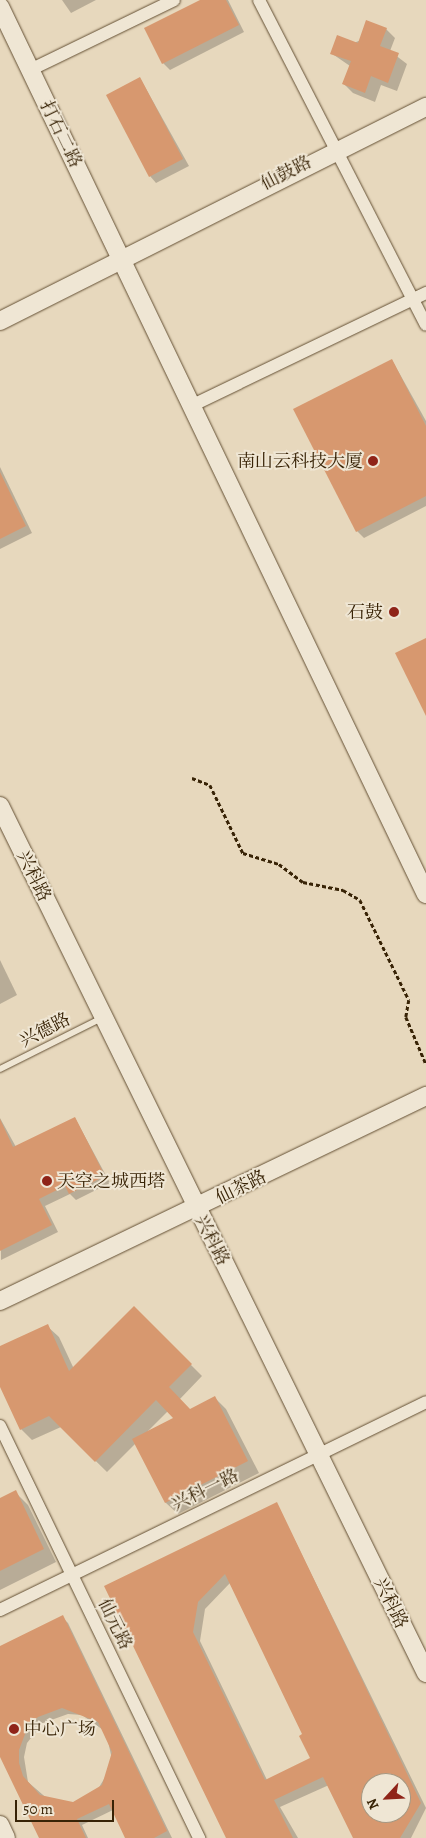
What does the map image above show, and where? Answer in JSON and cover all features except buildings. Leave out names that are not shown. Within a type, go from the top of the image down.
[{"type":"street","points":[[30,70],[174,0]]},
{"type":"street","points":[[259,0],[426,325]]},
{"type":"street","name":"打石二路","points":[[0,7],[191,406],[422,876],[426,894]]},
{"type":"street","name":"仙鼓路","points":[[0,321],[122,262],[148,243],[335,149],[426,107]]},
{"type":"street","points":[[191,406],[426,293]]},
{"type":"street","name":"兴科路","points":[[0,806],[196,1209],[426,1673]]},
{"type":"street","name":"仙茶路","points":[[0,1301],[196,1209],[426,1096]]},
{"type":"street","name":"兴科一路","points":[[0,1610],[318,1453],[426,1402]]},
{"type":"street","name":"仙元路","points":[[0,1426],[199,1838]]},
{"type":"street","points":[[0,1825],[6,1838]]},
{"type":"lane","name":"兴德路","points":[[0,1069],[103,1018]]},
{"type":"path","points":[[192,778],[210,786],[243,853],[280,864],[303,882],[343,890],[360,900],[409,1000],[406,1017],[426,1064]]},
{"type":"place","name":"南山云科技大厦","points":[[373,461]]},
{"type":"place","name":"石鼓","points":[[394,612]]},
{"type":"place","name":"天空之城西塔","points":[[47,1181]]},
{"type":"place","name":"中心广场","points":[[14,1729]]}]
